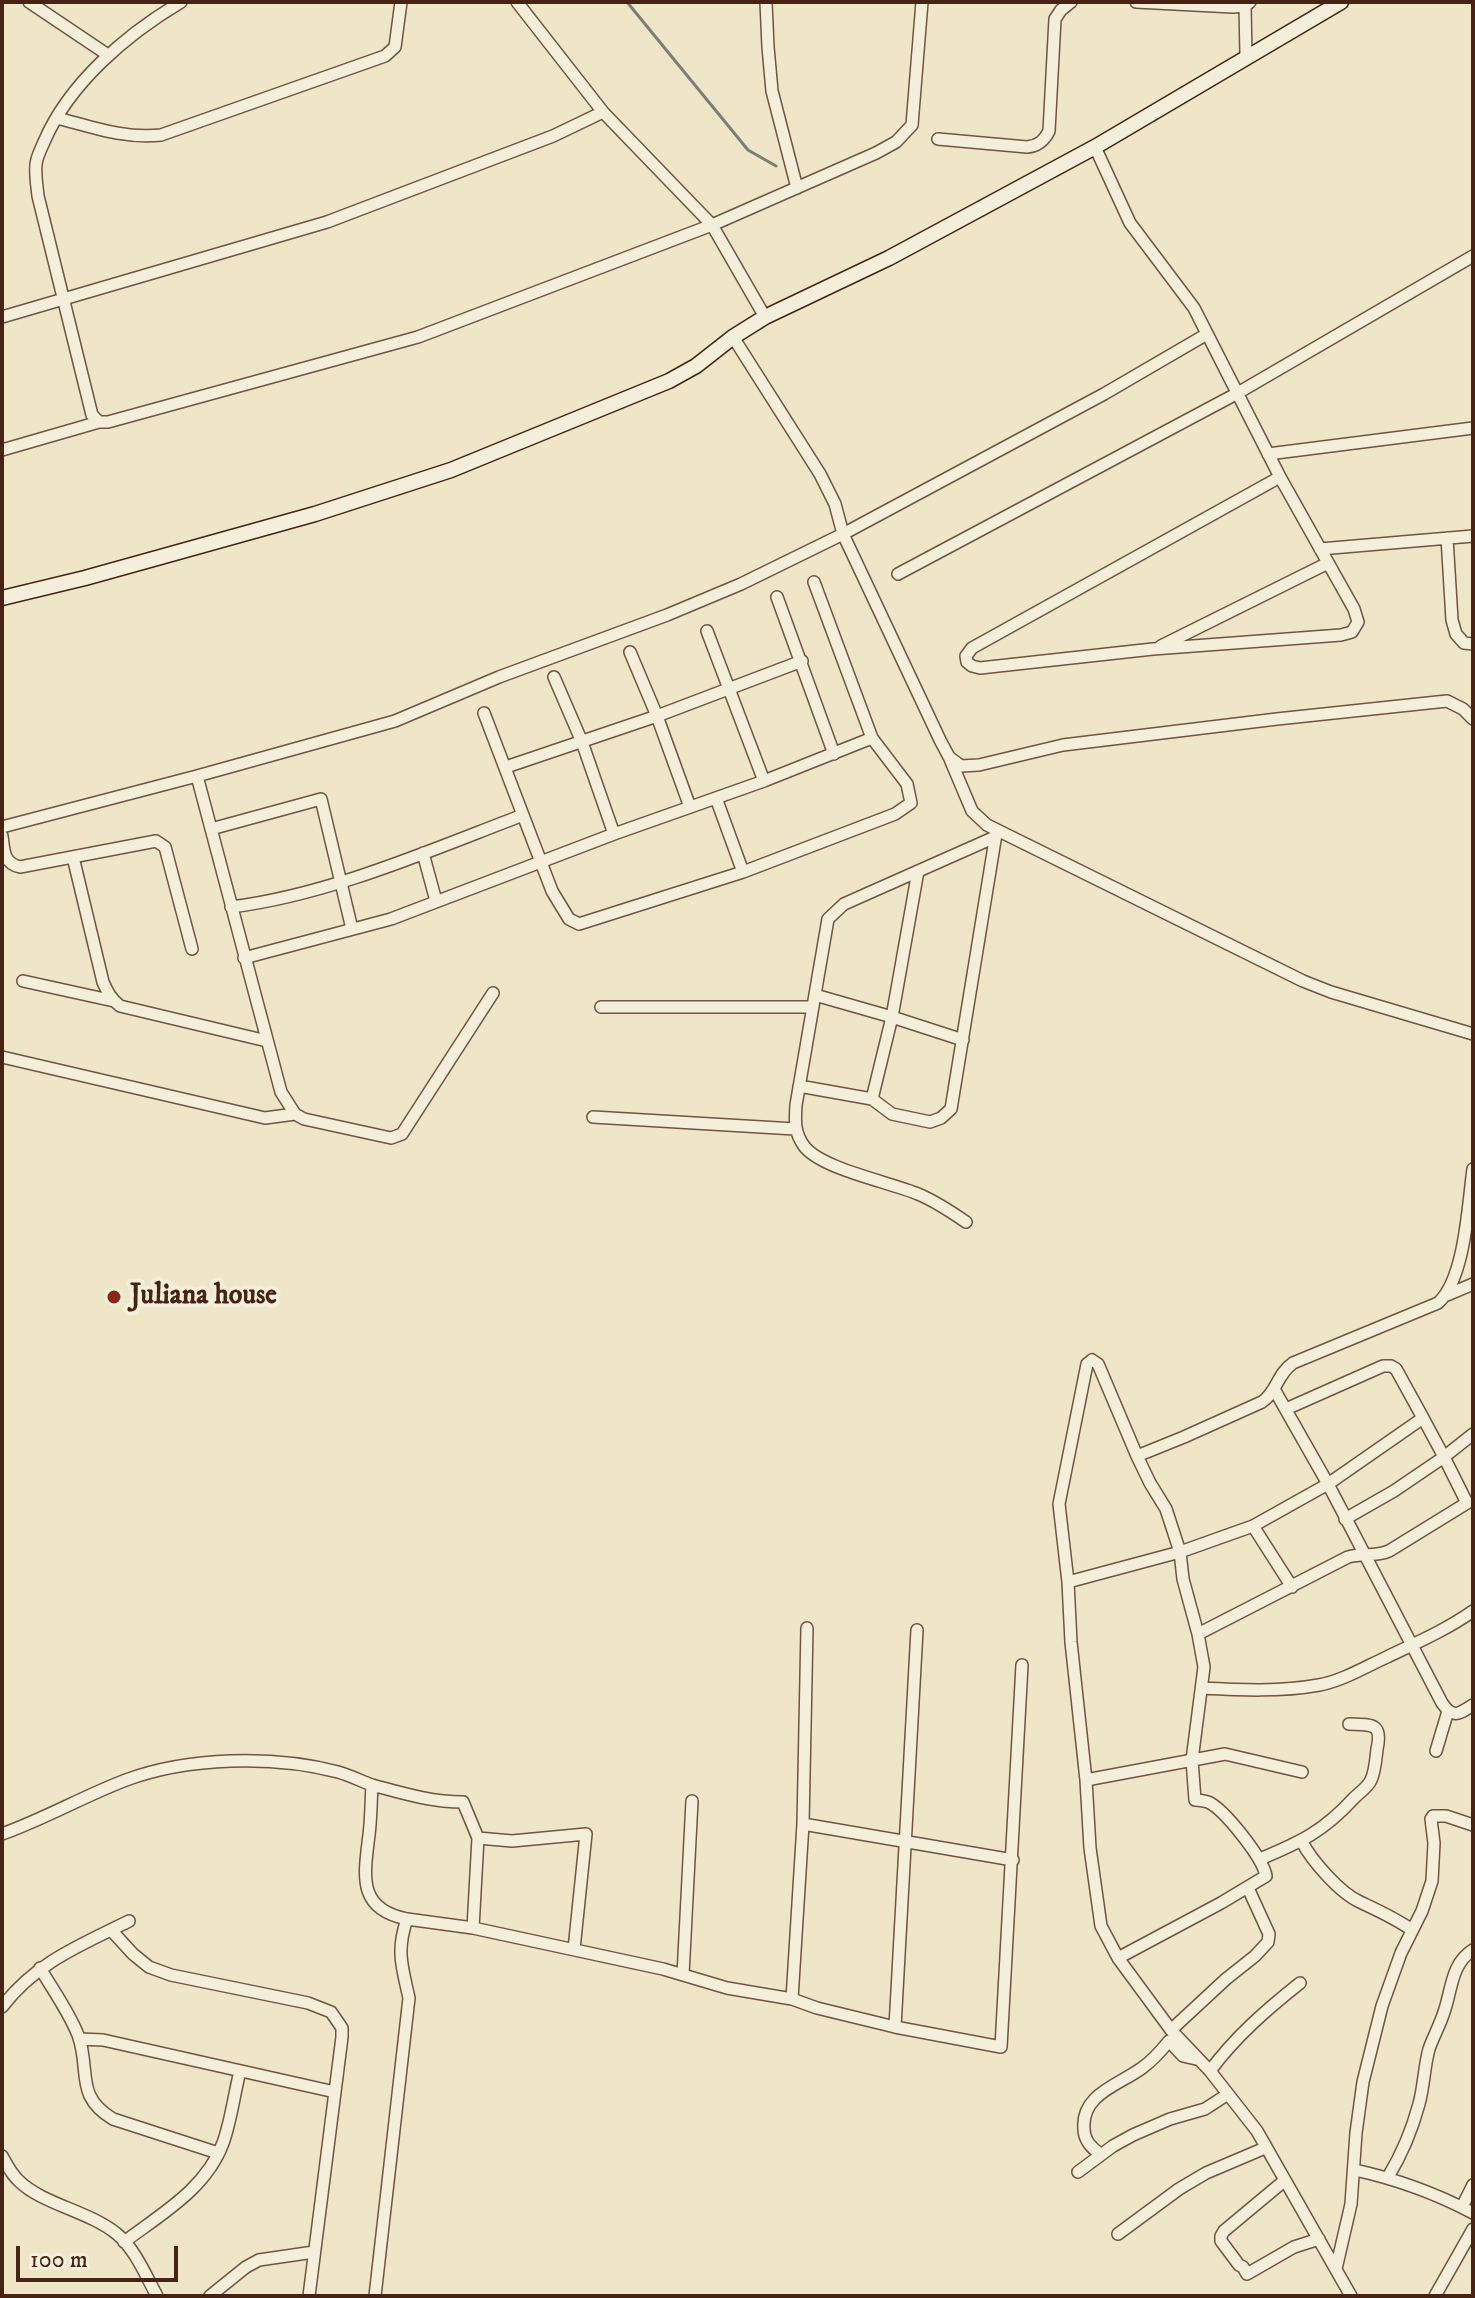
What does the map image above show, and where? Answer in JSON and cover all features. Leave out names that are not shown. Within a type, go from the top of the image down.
[{"type":"street","points":[[29,2],[108,55]]},
{"type":"street","points":[[99,422],[92,415],[38,196],[35,163],[49,131],[67,102],[108,55],[151,19],[181,2]]},
{"type":"street","points":[[57,118],[120,135],[161,135],[385,56],[395,47],[401,2]]},
{"type":"street","points":[[517,2],[603,112],[712,225],[765,317]]},
{"type":"street","points":[[766,2],[772,91],[797,188]]},
{"type":"street","points":[[2,450],[418,337],[712,225],[876,153],[896,142],[912,125],[922,2]]},
{"type":"street","points":[[938,139],[1027,147],[1042,142],[1049,131],[1055,19],[1071,2]]},
{"type":"street","points":[[1136,2],[1247,4],[1246,56]]},
{"type":"street","points":[[2,598],[300,519],[451,470],[669,381],[696,366],[765,317],[889,258],[1095,147],[1341,2]]},
{"type":"street","points":[[2,317],[327,222],[553,136],[603,112]]},
{"type":"street","points":[[1095,147],[1130,223],[1194,308],[1236,394],[1354,609],[1358,622],[1352,632],[1341,635],[1153,649],[980,668],[967,662],[966,656],[972,648],[1280,477]]},
{"type":"street","points":[[898,574],[1236,394],[1473,256]]},
{"type":"street","points":[[2,827],[395,721],[499,677],[667,615],[741,584],[843,534],[1104,394],[1207,334]]},
{"type":"street","points":[[733,337],[820,474],[835,504],[843,534],[972,811],[981,821],[996,833],[1318,987],[1473,1034]]},
{"type":"street","points":[[1268,454],[1473,428]]},
{"type":"street","points":[[1320,549],[1473,536]]},
{"type":"street","points":[[1447,538],[1452,620],[1456,634],[1464,643],[1473,644]]},
{"type":"street","points":[[1153,649],[1328,563]]},
{"type":"street","points":[[484,713],[552,891],[565,915],[579,924],[743,872],[895,814],[911,803],[907,784],[872,738],[814,582]]},
{"type":"street","points":[[777,597],[834,754]]},
{"type":"street","points":[[707,631],[764,781]]},
{"type":"street","points":[[630,652],[690,807]]},
{"type":"street","points":[[506,767],[657,716],[802,661]]},
{"type":"street","points":[[554,677],[582,742],[614,834]]},
{"type":"street","points":[[949,757],[961,766],[979,765],[1063,745],[1447,701],[1463,709],[1473,719]]},
{"type":"street","points":[[244,958],[391,919],[872,738]]},
{"type":"street","points":[[197,776],[281,1092],[295,1114],[304,1119],[391,1138],[402,1134],[493,993]]},
{"type":"street","points":[[716,798],[743,872]]},
{"type":"street","points":[[211,829],[321,799],[352,929]]},
{"type":"street","points":[[231,907],[258,904],[342,881],[523,815]]},
{"type":"street","points":[[966,1222],[919,1194],[819,1160],[805,1148],[795,1129],[799,1086],[828,919],[844,904],[996,833]]},
{"type":"street","points":[[799,1086],[872,1099],[892,1114],[930,1122],[951,1109],[996,833]]},
{"type":"street","points":[[2,836],[7,867],[156,841],[160,843],[165,847],[192,949]]},
{"type":"street","points":[[423,853],[436,901]]},
{"type":"street","points":[[73,857],[103,982],[114,1001],[120,1006],[267,1041]]},
{"type":"street","points":[[872,1099],[892,1017],[918,871]]},
{"type":"street","points":[[23,981],[114,1001]]},
{"type":"street","points":[[601,1007],[814,1001],[892,1017],[963,1040]]},
{"type":"street","points":[[2,1057],[265,1118],[295,1114]]},
{"type":"street","points":[[593,1117],[795,1129]]},
{"type":"street","points":[[1447,1295],[1459,1267],[1473,1169]]},
{"type":"street","points":[[1137,1456],[1262,1402],[1270,1396],[1284,1369],[1293,1363],[1438,1303],[1447,1295],[1473,1284]]},
{"type":"street","points":[[1118,1958],[1266,1876],[1260,1859],[1241,1833],[1210,1803],[1195,1800],[1192,1760],[1204,1667],[1180,1552],[1166,1509],[1137,1456],[1098,1364],[1092,1360],[1087,1364],[1059,1504],[1090,1848],[1101,1926],[1118,1958],[1171,2030],[1210,2071],[1257,2131],[1351,2296]]},
{"type":"street","points":[[1198,1634],[1348,1557],[1363,1553],[1380,1555],[1389,1551],[1467,1503],[1396,1369],[1391,1366],[1383,1366],[1286,1409]]},
{"type":"street","points":[[1274,1389],[1448,1711],[1436,1751]]},
{"type":"street","points":[[1068,1582],[1180,1552],[1253,1526],[1328,1484],[1423,1418]]},
{"type":"street","points":[[1345,1519],[1394,1491],[1473,1434]]},
{"type":"street","points":[[1253,1526],[1292,1587]]},
{"type":"street","points":[[1202,1688],[1274,1690],[1323,1684],[1471,1616]]},
{"type":"street","points":[[792,1999],[803,1824],[807,1628]]},
{"type":"street","points":[[895,2027],[917,1630]]},
{"type":"street","points":[[372,1785],[366,1890],[375,1904],[391,1916],[473,1928],[574,1949],[727,1988],[792,1999],[895,2027],[1001,2047],[1022,1665]]},
{"type":"street","points":[[1448,1711],[1460,1713],[1473,1705]]},
{"type":"street","points":[[1260,1859],[1302,1842],[1335,1819],[1371,1780],[1380,1737],[1377,1729],[1372,1725],[1349,1724]]},
{"type":"street","points":[[1086,1780],[1225,1754],[1302,1772]]},
{"type":"street","points":[[2,1834],[128,1779],[184,1766],[231,1760],[337,1772],[372,1785],[428,1799],[463,1802],[478,1838],[473,1928]]},
{"type":"street","points":[[683,1975],[692,1801]]},
{"type":"street","points":[[1336,2269],[1351,2204],[1363,2082],[1382,2006],[1432,1881],[1434,1843],[1431,1819],[1433,1816],[1446,1816],[1473,1825]]},
{"type":"street","points":[[803,1824],[1013,1860]]},
{"type":"street","points":[[478,1838],[512,1841],[586,1834],[574,1949]]},
{"type":"street","points":[[1302,1842],[1311,1859],[1351,1897],[1393,1916],[1412,1930]]},
{"type":"street","points":[[1171,2030],[1268,1942],[1269,1934],[1248,1888]]},
{"type":"street","points":[[375,2296],[409,1998],[400,1940],[407,1919]]},
{"type":"street","points":[[2,2007],[21,1984],[40,1968],[129,1921]]},
{"type":"street","points":[[111,1930],[149,1967],[171,1975],[308,2003],[331,2012],[342,2028],[309,2296]]},
{"type":"street","points":[[1388,2177],[1415,2118],[1430,2048],[1444,2012],[1450,1983],[1460,1962],[1473,1950]]},
{"type":"street","points":[[40,1968],[80,2039],[91,2100],[100,2112],[218,2153]]},
{"type":"street","points":[[1210,2071],[1247,2028],[1300,1983]]},
{"type":"street","points":[[80,2039],[103,2040],[335,2092]]},
{"type":"street","points":[[1101,2154],[1094,2150],[1084,2134],[1085,2113],[1093,2099],[1142,2069],[1169,2041],[1183,2056],[1197,2059]]},
{"type":"street","points":[[124,2242],[191,2192],[209,2171],[223,2143],[240,2071]]},
{"type":"street","points":[[1078,2172],[1101,2154],[1147,2128],[1205,2109],[1228,2094]]},
{"type":"street","points":[[1118,2234],[1206,2173],[1265,2148]]},
{"type":"street","points":[[2,2156],[20,2183],[101,2222],[124,2242],[157,2296]]},
{"type":"street","points":[[1355,2170],[1388,2177],[1468,2210],[1473,2185]]},
{"type":"street","points":[[1284,2181],[1224,2231],[1221,2241],[1247,2274],[1294,2247],[1319,2239]]},
{"type":"street","points":[[1435,2296],[1473,2229]]},
{"type":"street","points":[[210,2296],[259,2260],[314,2252]]},
{"type":"waterway","points":[[627,2],[748,150],[776,166]]},
{"type":"place","name":"Juliana house","points":[[114,1297]]}]
